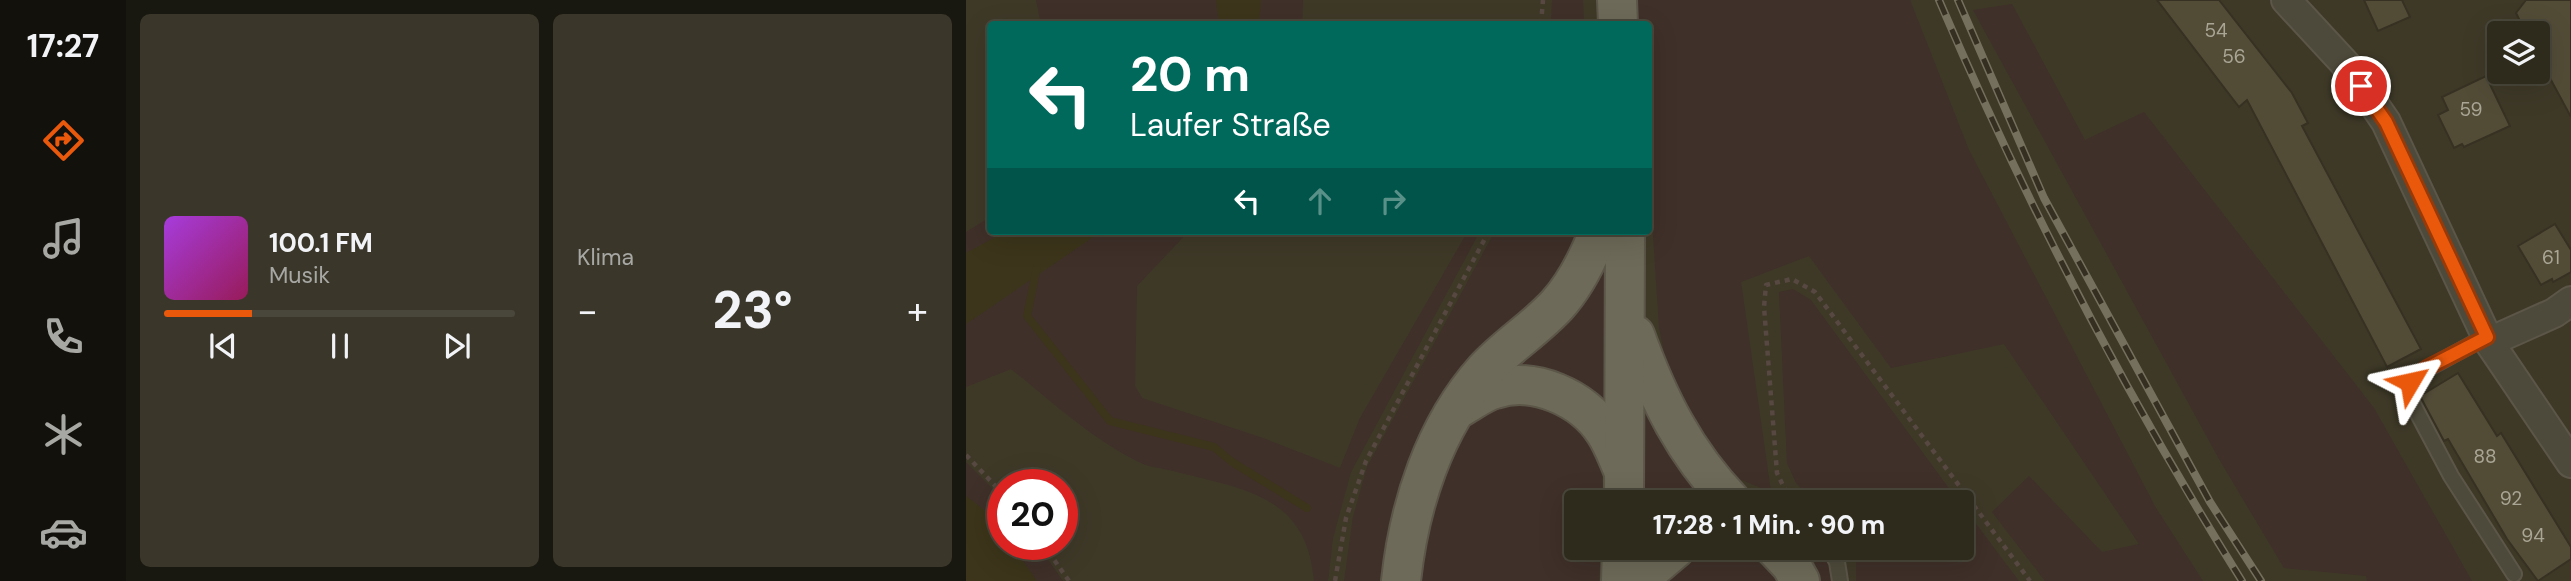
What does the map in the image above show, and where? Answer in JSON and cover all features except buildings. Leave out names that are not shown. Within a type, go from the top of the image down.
[{"type":"main road","points":[[1617,0],[1618,21]]},
{"type":"main road","points":[[1401,581],[1417,496],[1456,410],[1486,370],[1559,304],[1580,272],[1597,235]]},
{"type":"main road","points":[[1625,235],[1625,488]]},
{"type":"main road","points":[[1626,310],[1666,414],[1696,461],[1721,490]]},
{"type":"main road","points":[[1456,410],[1483,394],[1510,386],[1528,386],[1564,396],[1579,405],[1605,432],[1625,488]]},
{"type":"main road","points":[[1621,581],[1622,560]]},
{"type":"main road","points":[[1644,581],[1650,570],[1662,560]]},
{"type":"street","points":[[2286,0],[2349,68],[2386,122],[2488,339],[2571,463]]},
{"type":"street","points":[[2488,339],[2554,313],[2571,301]]},
{"type":"lane","points":[[2488,339],[2418,374],[2410,382],[2408,395],[2451,476],[2514,574]]},
{"type":"lane","points":[[1836,560],[1840,581]]},
{"type":"path","points":[[1541,21],[1543,0]]},
{"type":"path","points":[[1335,581],[1346,518],[1366,461],[1487,235]]},
{"type":"path","points":[[1785,490],[1777,473],[1763,307],[1766,285],[1792,278],[1815,292],[1962,490]]},
{"type":"path","points":[[966,455],[987,477]]},
{"type":"path","points":[[1974,506],[2030,581]]},
{"type":"path","points":[[1054,560],[1069,581]]},
{"type":"shaded area","points":[[1036,0],[1216,0],[1219,21],[1040,21]]},
{"type":"shaded area","points":[[1216,0],[1261,0],[1259,21],[1219,21]]},
{"type":"shaded area","points":[[1261,0],[1303,0],[1302,21],[1259,21]]},
{"type":"shaded area","points":[[1552,0],[1583,0],[1584,21],[1551,21]]},
{"type":"shaded area","points":[[1637,0],[1910,0],[1969,150],[2156,508],[2203,581],[2045,581],[1992,512],[2029,476],[2102,552],[2139,544],[2004,344],[1891,368],[1809,256],[1741,282],[1771,490],[1722,472],[1672,393],[1659,327],[1652,219],[1652,21],[1638,21]]},
{"type":"shaded area","points":[[2012,4],[2085,140],[2144,112],[2374,408],[2472,581],[2367,581],[2366,576],[2284,568],[2219,459],[1973,10]]},
{"type":"shaded area","points":[[987,219],[987,235],[1000,235],[966,253],[966,232]]},
{"type":"shaded area","points":[[1000,235],[1096,235],[966,324],[966,253]]},
{"type":"shaded area","points":[[1096,235],[1185,235],[1137,286],[1135,386],[1142,398],[1263,438],[1340,468],[1360,418],[1466,235],[1478,235],[1351,472],[1333,538],[1328,581],[1314,581],[1309,552],[1299,530],[1285,513],[1267,500],[1223,484],[1141,463],[1087,430],[1011,369],[966,387],[966,324]]},
{"type":"shaded area","points":[[1493,235],[1576,235],[1562,269],[1397,504],[1384,559],[1383,581],[1344,581],[1353,517],[1367,467]]},
{"type":"shaded area","points":[[1608,263],[1607,399],[1598,404],[1504,365],[1593,269]]},
{"type":"shaded area","points":[[1793,289],[1811,300],[1950,490],[1803,490],[1796,483],[1787,463],[1779,292]]},
{"type":"shaded area","points":[[1544,398],[1592,436],[1602,475],[1603,490],[1564,490],[1564,560],[1600,560],[1599,581],[1417,581],[1437,487],[1457,440],[1470,422],[1486,410]]},
{"type":"shaded area","points":[[1640,398],[1712,490],[1637,490]]},
{"type":"shaded area","points":[[966,462],[987,483],[987,512],[966,496]]},
{"type":"shaded area","points":[[966,496],[987,513],[987,560],[1022,560],[1037,581],[966,581]]},
{"type":"shaded area","points":[[1974,521],[2019,581],[1856,581],[1856,560],[1974,560]]},
{"type":"shaded area","points":[[1022,560],[1048,560],[1063,581],[1037,581]]},
{"type":"shaded area","points":[[1680,560],[1754,560],[1777,581],[1657,581]]},
{"type":"shaded area","points":[[1814,560],[1827,560],[1835,581],[1820,581]]},
{"type":"waterway","points":[[1037,267],[1027,316],[1110,421],[1214,447],[1232,462],[1307,508]]},
{"type":"railway","points":[[1939,0],[2006,150],[2079,296],[2158,440],[2242,581]]},
{"type":"railway","points":[[1958,0],[2044,198],[2210,502],[2261,581]]},
{"type":"route","points":[[2361,86],[2386,122],[2487,337],[2427,368],[2410,382]]}]
